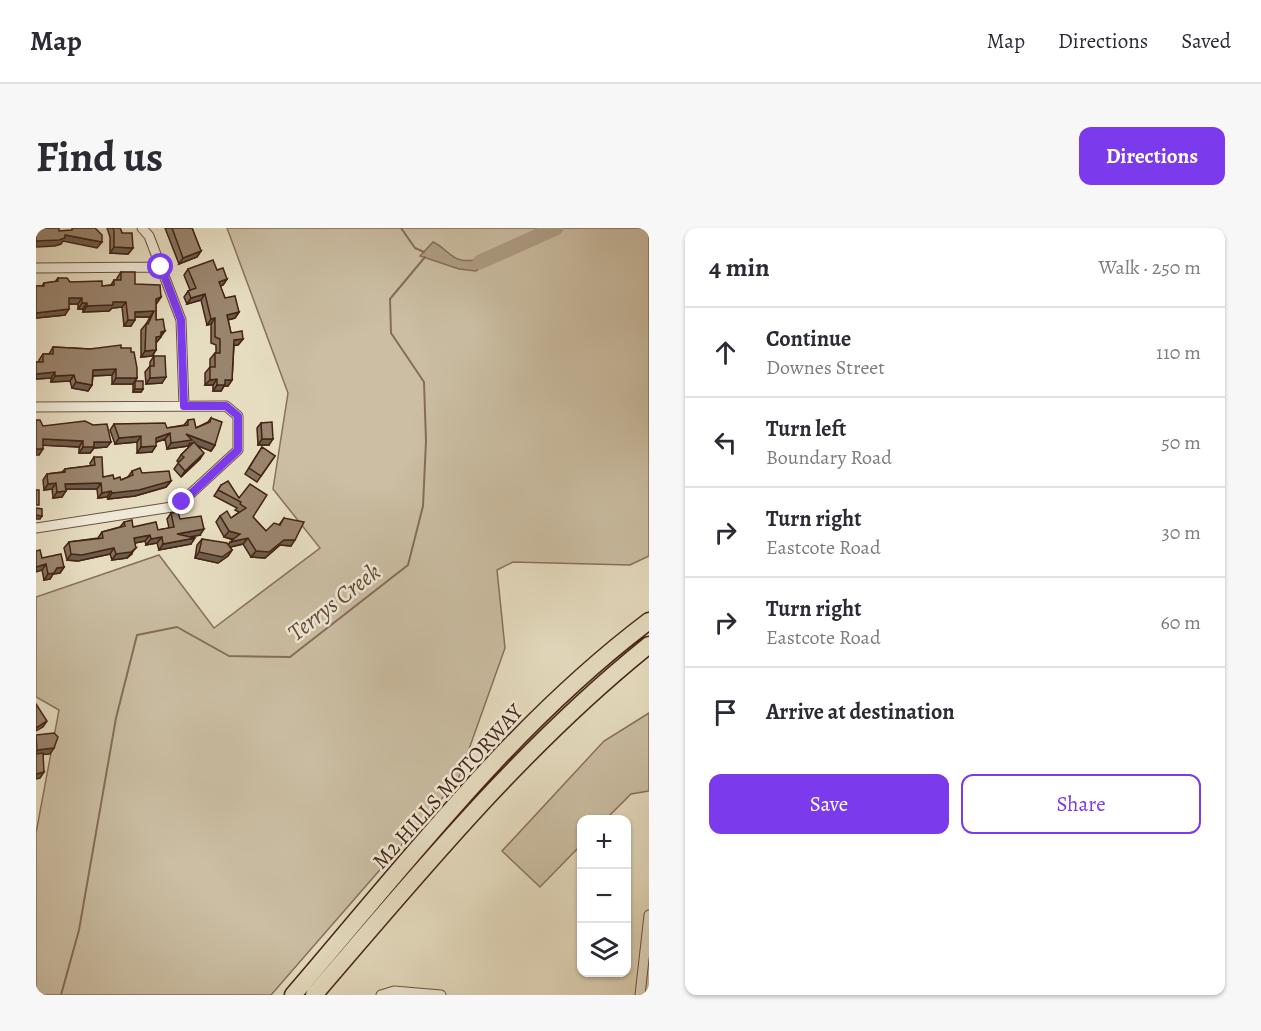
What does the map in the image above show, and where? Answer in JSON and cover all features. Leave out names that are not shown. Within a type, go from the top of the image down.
[{"type":"highway","name":"M2 HILLS MOTORWAY","points":[[293,995],[490,767],[565,692],[649,621]]},
{"type":"highway","name":"M2 HILLS MOTORWAY","points":[[314,995],[502,779],[576,706],[649,645]]},
{"type":"street","points":[[142,228],[149,236],[181,320],[184,406]]},
{"type":"street","points":[[36,268],[161,267]]},
{"type":"street","points":[[36,407],[226,406],[238,416],[238,450],[182,502],[172,507],[36,528]]},
{"type":"street","points":[[640,995],[649,915]]},
{"type":"street","points":[[381,995],[394,991],[441,995]]},
{"type":"shaded area","points":[[227,228],[649,228],[649,556],[630,565],[513,562],[497,570],[505,648],[458,780],[271,995],[36,995],[36,833],[59,710],[36,697],[36,597],[159,555],[214,628],[320,548],[273,489],[288,393]]},
{"type":"shaded area","points":[[433,242],[459,260],[465,261],[502,251],[476,271],[459,269],[420,256]]},
{"type":"shaded area","points":[[649,713],[649,791],[631,794],[610,815],[577,815],[577,849],[540,887],[502,851],[604,741]]},
{"type":"building","points":[[36,228],[59,228],[59,231],[72,230],[72,228],[95,228],[102,235],[102,242],[65,235],[65,238],[59,240],[36,241]]},
{"type":"building","points":[[113,228],[120,228],[122,233],[132,233],[133,248],[114,247]]},
{"type":"building","points":[[172,228],[192,228],[201,251],[183,258]]},
{"type":"building","points":[[213,260],[217,270],[223,268],[227,279],[219,282],[225,298],[235,296],[239,312],[227,315],[231,333],[242,331],[243,339],[234,340],[232,380],[225,380],[225,385],[217,385],[217,379],[210,380],[210,367],[215,367],[215,353],[220,353],[220,339],[215,337],[215,318],[211,319],[205,294],[191,298],[188,291],[196,288],[188,269]]},
{"type":"building","points":[[121,272],[135,272],[135,284],[160,285],[161,297],[156,299],[156,320],[163,319],[165,331],[161,332],[161,336],[156,337],[156,350],[145,351],[146,324],[154,311],[135,312],[135,320],[128,320],[126,302],[87,306],[87,303],[82,303],[82,298],[69,298],[69,309],[36,313],[36,286],[58,281],[58,278],[67,278],[70,282],[102,281],[102,286],[114,285],[114,280],[121,280]]},
{"type":"building","points":[[121,345],[121,348],[131,348],[131,352],[134,352],[137,378],[116,378],[116,369],[93,370],[92,385],[76,382],[74,375],[55,376],[55,372],[36,374],[36,362],[43,362],[43,354],[53,354],[53,347],[90,349]]},
{"type":"building","points":[[154,356],[165,356],[166,377],[150,378],[150,366],[154,366]]},
{"type":"building","points":[[135,381],[143,381],[143,389],[135,389]]},
{"type":"building","points":[[211,418],[222,422],[215,445],[186,434],[192,440],[171,443],[170,433],[156,438],[156,446],[141,447],[141,436],[119,438],[114,424],[165,423],[167,428],[188,425],[188,420],[194,419],[196,428],[210,422]]},
{"type":"building","points":[[36,420],[40,420],[43,426],[85,421],[93,425],[107,424],[111,442],[94,442],[94,447],[83,447],[83,441],[43,439],[43,449],[36,449]]},
{"type":"building","points":[[272,422],[273,439],[262,439],[261,423]]},
{"type":"building","points":[[194,442],[204,453],[185,471],[178,463],[184,457],[181,455]]},
{"type":"building","points":[[262,447],[275,456],[261,476],[249,468]]},
{"type":"building","points":[[94,457],[102,457],[103,477],[113,475],[114,479],[120,477],[121,480],[133,475],[132,471],[140,468],[142,473],[169,471],[171,481],[139,490],[112,493],[111,491],[102,493],[101,483],[65,484],[66,491],[57,492],[56,483],[48,484],[47,474],[95,465]]},
{"type":"building","points":[[228,481],[239,498],[250,484],[267,495],[253,517],[266,531],[274,523],[280,525],[284,518],[304,522],[295,540],[284,540],[269,552],[256,551],[248,538],[230,542],[240,534],[229,531],[220,516],[227,511],[231,518],[246,508],[240,504],[241,502],[218,490]]},
{"type":"building","points":[[36,490],[39,490],[39,505],[36,505]]},
{"type":"building","points":[[36,508],[42,509],[42,516],[36,515]]},
{"type":"building","points":[[178,512],[180,519],[201,516],[204,529],[177,534],[195,538],[163,544],[162,537],[151,539],[150,535],[134,538],[136,548],[131,552],[116,554],[114,548],[82,555],[71,554],[69,542],[103,538],[102,532],[125,526],[124,522],[132,520],[133,527],[156,522],[158,530],[174,527],[171,513]]},
{"type":"building","points":[[202,539],[227,543],[232,550],[222,557],[199,552]]},
{"type":"building","points":[[40,550],[42,558],[61,554],[64,567],[57,568],[54,573],[48,574],[46,564],[36,567],[36,551]]},
{"type":"building","points":[[36,704],[47,721],[36,728]]},
{"type":"building","points":[[54,733],[58,737],[54,748],[37,750],[36,735]]},
{"type":"building","points":[[43,753],[44,772],[36,774],[36,754]]},
{"type":"waterway","points":[[401,228],[415,248],[424,252]]},
{"type":"waterway","points":[[480,262],[556,228]]},
{"type":"waterway","name":"Terrys Creek","points":[[61,995],[79,930],[116,718],[137,635],[177,627],[229,656],[290,657],[408,565],[423,506],[426,441],[424,382],[391,333],[390,299],[425,257]]},
{"type":"route","points":[[161,267],[181,320],[184,406],[226,406],[234,410],[238,416],[238,450],[182,502]]}]
